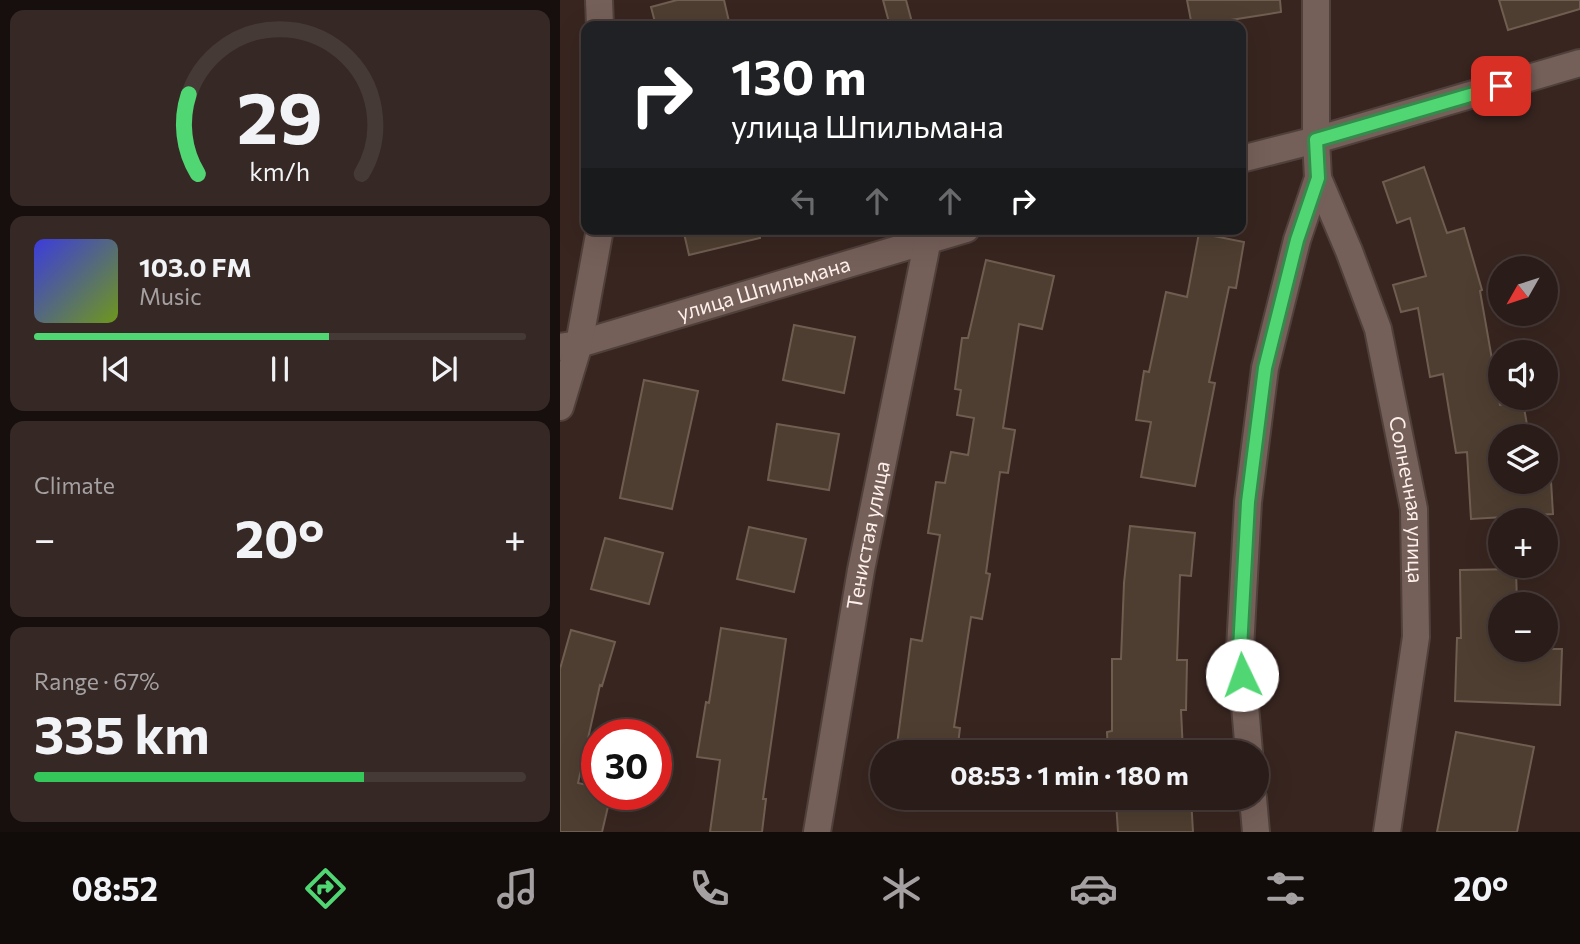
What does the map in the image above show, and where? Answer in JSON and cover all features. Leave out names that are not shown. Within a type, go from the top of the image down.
[{"type":"street","points":[[599,0],[600,21]]},
{"type":"street","name":"Солнечная улица","points":[[1316,0],[1318,178],[1378,329],[1414,509],[1416,637],[1387,832]]},
{"type":"street","points":[[1246,158],[1580,64]]},
{"type":"street","name":"Солнечная улица","points":[[1248,740],[1240,649],[1248,502],[1265,368],[1297,240],[1318,178]]},
{"type":"street","points":[[560,407],[569,345],[598,235]]},
{"type":"street","name":"улица Шпильмана","points":[[569,345],[943,235]]},
{"type":"street","name":"Тенистая улица","points":[[817,832],[861,570],[928,239]]},
{"type":"street","points":[[1254,810],[1256,832]]},
{"type":"building","points":[[677,0],[724,0],[729,21],[655,21],[651,7]]},
{"type":"building","points":[[883,0],[906,0],[912,21],[889,21]]},
{"type":"building","points":[[1187,0],[1280,0],[1281,12],[1224,21],[1191,21]]},
{"type":"building","points":[[1499,0],[1580,0],[1580,9],[1508,30]]},
{"type":"building","points":[[1424,167],[1447,233],[1464,228],[1482,290],[1480,291],[1489,340],[1488,410],[1524,410],[1527,424],[1488,424],[1488,494],[1552,494],[1553,508],[1488,508],[1488,518],[1471,519],[1467,452],[1456,453],[1443,374],[1430,377],[1418,308],[1401,312],[1393,285],[1426,276],[1410,218],[1397,223],[1383,182]]},
{"type":"building","points":[[684,235],[760,235],[760,238],[689,255]]},
{"type":"building","points":[[1199,235],[1244,242],[1236,288],[1229,287],[1209,382],[1215,383],[1195,486],[1141,477],[1151,422],[1136,420],[1144,371],[1149,372],[1166,292],[1187,297]]},
{"type":"building","points":[[986,260],[1054,276],[1042,329],[1019,324],[1003,428],[1015,430],[1008,473],[1000,472],[986,573],[990,574],[982,619],[971,617],[954,727],[960,728],[958,740],[898,740],[911,639],[922,641],[940,535],[928,533],[936,482],[945,483],[951,452],[968,455],[974,418],[957,415],[961,390],[955,389],[962,338],[968,338]]},
{"type":"building","points":[[794,325],[855,337],[844,393],[783,380]]},
{"type":"building","points":[[644,380],[698,391],[672,509],[620,498]]},
{"type":"building","points":[[777,424],[839,434],[829,490],[768,480]]},
{"type":"building","points":[[1130,526],[1195,533],[1191,576],[1180,575],[1177,660],[1187,660],[1186,710],[1181,710],[1182,740],[1107,740],[1107,732],[1112,731],[1112,659],[1121,659],[1124,583]]},
{"type":"building","points":[[749,527],[806,539],[794,592],[737,579]]},
{"type":"building","points":[[605,538],[663,553],[649,604],[591,589]]},
{"type":"building","points":[[1460,570],[1488,570],[1488,578],[1516,578],[1517,592],[1488,592],[1488,662],[1558,662],[1558,649],[1562,649],[1560,705],[1455,701],[1457,638],[1461,638]]},
{"type":"building","points":[[721,628],[786,639],[763,799],[766,799],[762,832],[710,832],[720,760],[697,757]]},
{"type":"building","points":[[571,630],[615,642],[602,686],[600,685],[592,719],[581,719],[581,770],[578,783],[581,784],[581,810],[607,810],[602,832],[560,832],[560,669]]},
{"type":"building","points":[[1456,732],[1534,747],[1517,832],[1437,832]]},
{"type":"building","points":[[1117,810],[1192,810],[1193,832],[1118,832]]},
{"type":"route","points":[[1242,675],[1240,649],[1248,502],[1265,368],[1297,240],[1318,178],[1316,140],[1501,86]]}]
